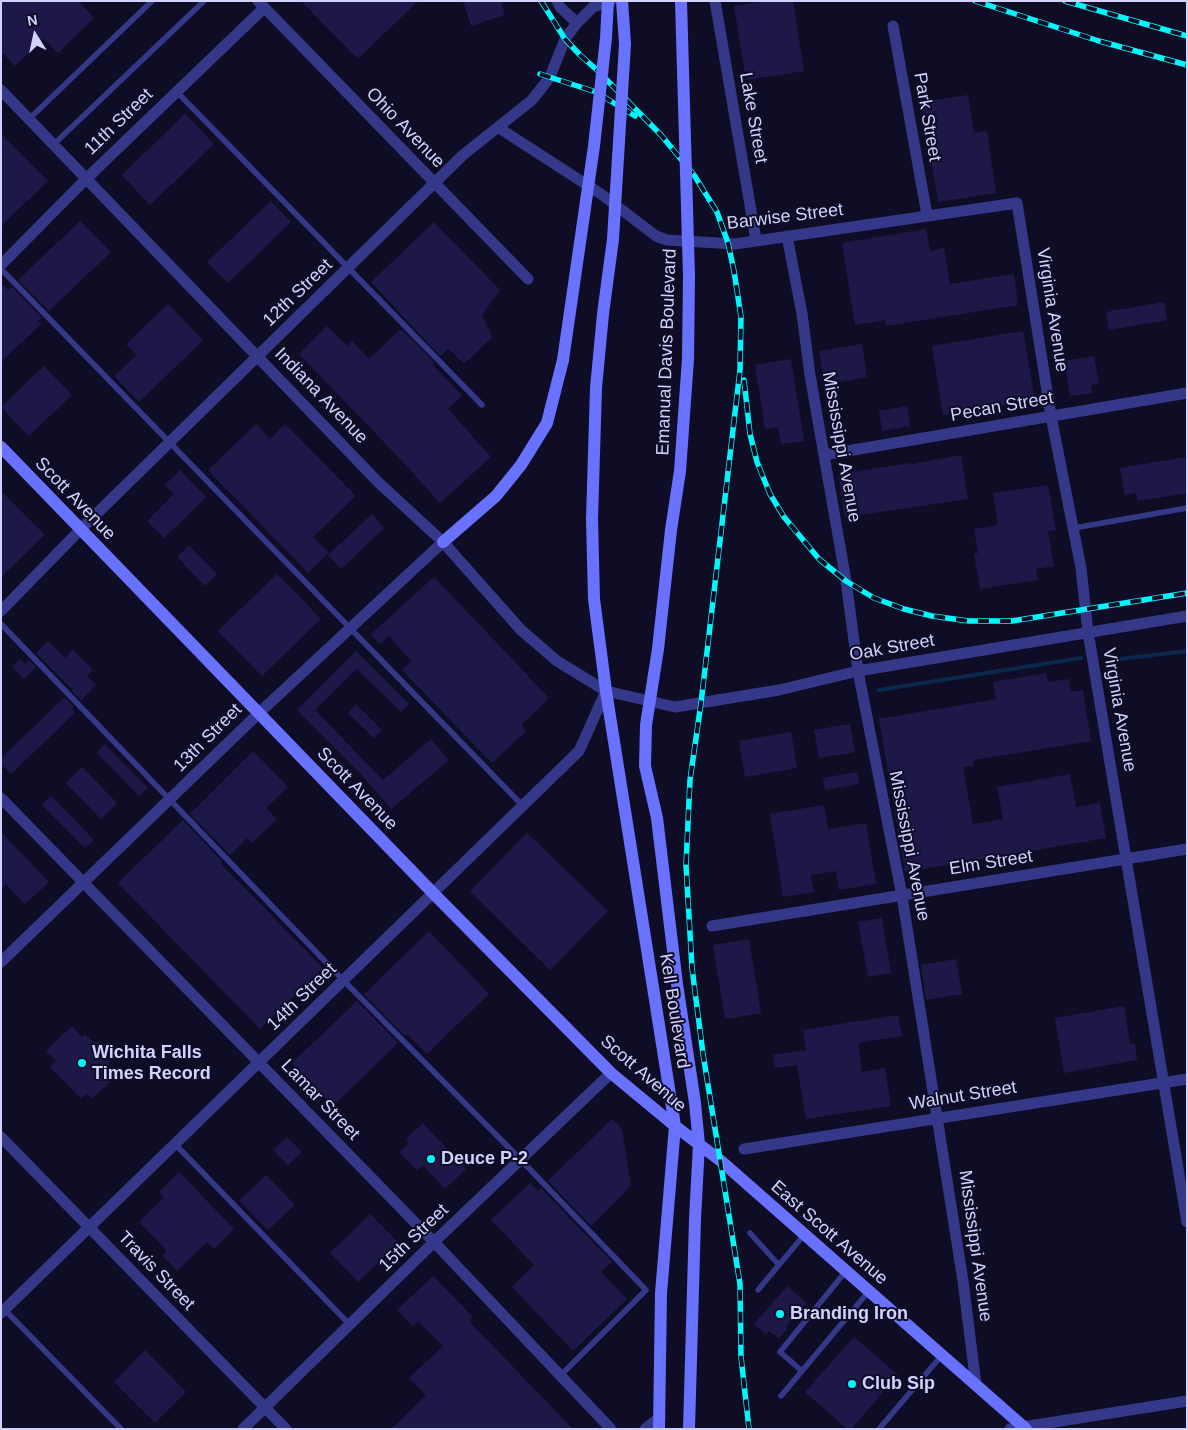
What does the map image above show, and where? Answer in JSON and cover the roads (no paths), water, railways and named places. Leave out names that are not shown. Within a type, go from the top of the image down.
[{"type":"main road","points":[[443,542],[496,496],[521,465],[547,423],[564,360],[594,146],[609,1]]},
{"type":"main road","points":[[606,692],[594,599],[592,519],[596,388],[613,239],[625,44],[622,1]]},
{"type":"main road","name":"Emanual Davis Boulevard","points":[[650,701],[680,471],[688,359],[689,276],[681,1]]},
{"type":"main road","name":"Scott Avenue","points":[[1,447],[611,1073],[699,1144]]},
{"type":"main road","name":"Kell Boulevard","points":[[606,692],[675,1126],[662,1293],[659,1423]]},
{"type":"main road","name":"Kell Boulevard","points":[[650,701],[646,725],[645,766],[657,818],[676,984],[695,1103],[699,1144],[689,1429]]},
{"type":"main road","name":"East Scott Avenue","points":[[699,1144],[1025,1428]]},
{"type":"street","points":[[557,1],[560,7],[577,23]]},
{"type":"street","name":"12th Street","points":[[1,611],[81,529],[463,155],[532,100],[550,78],[564,39],[593,7],[609,1]]},
{"type":"street","name":"Lake Street","points":[[714,1],[756,240]]},
{"type":"street","name":"11th Street","points":[[1,265],[261,4]]},
{"type":"street","name":"Ohio Avenue","points":[[261,4],[528,279]]},
{"type":"street","name":"Park Street","points":[[894,26],[927,215]]},
{"type":"street","name":"Indiana Avenue","points":[[1,90],[378,482],[443,542],[521,630],[557,661],[606,692]]},
{"type":"street","name":"Barwise Street","points":[[499,128],[601,194],[656,236],[667,240],[735,244],[1017,203]]},
{"type":"street","name":"Virginia Avenue","points":[[1017,203],[1051,416],[1074,528],[1088,632],[1187,1222]]},
{"type":"street","name":"Mississippi Avenue","points":[[787,236],[802,314],[846,581],[858,671],[902,896],[963,1281],[976,1385]]},
{"type":"street","name":"Pecan Street","points":[[824,456],[1187,393]]},
{"type":"street","name":"13th Street","points":[[1,962],[259,713],[443,542]]},
{"type":"street","name":"Oak Street","points":[[606,692],[675,707],[779,690],[858,671],[1187,616]]},
{"type":"street","name":"14th Street","points":[[2,1309],[89,1228],[579,751],[606,692]]},
{"type":"street","name":"Lamar Street","points":[[1,798],[434,1242],[611,1428]]},
{"type":"street","name":"Elm Street","points":[[712,926],[1187,848]]},
{"type":"street","name":"15th Street","points":[[243,1429],[434,1242],[611,1073]]},
{"type":"street","name":"Walnut Street","points":[[744,1149],[1187,1078]]},
{"type":"street","name":"Travis Street","points":[[1,1137],[286,1429]]},
{"type":"street","points":[[1010,1429],[1187,1401]]},
{"type":"street","points":[[645,1429],[659,1423]]},
{"type":"lane","points":[[29,119],[152,1]]},
{"type":"lane","points":[[54,144],[204,1]]},
{"type":"lane","points":[[176,91],[482,405]]},
{"type":"lane","points":[[1,269],[523,806]]},
{"type":"lane","points":[[1074,528],[1187,508]]},
{"type":"lane","points":[[1,624],[344,981],[646,1290],[561,1375]]},
{"type":"lane","points":[[175,1144],[350,1325]]},
{"type":"lane","points":[[750,1234],[780,1264]]},
{"type":"lane","points":[[758,1290],[804,1235]]},
{"type":"lane","points":[[802,1371],[780,1352],[846,1271]]},
{"type":"lane","points":[[781,1396],[869,1292]]},
{"type":"lane","points":[[2,1309],[121,1429]]},
{"type":"lane","points":[[879,1429],[942,1355]]},
{"type":"waterway","points":[[1112,660],[1187,651]]},
{"type":"waterway","points":[[879,690],[1081,658]]},
{"type":"railway","points":[[541,1],[565,39],[661,135],[694,175],[717,212],[728,243],[741,317],[740,370],[701,703],[690,780],[686,865],[692,968],[703,1054],[740,1284],[741,1357],[749,1429]]},
{"type":"railway","points":[[975,1],[1099,41],[1187,65]]},
{"type":"railway","points":[[1065,1],[1187,36]]},
{"type":"railway","points":[[540,74],[596,92],[635,116]]},
{"type":"railway","points":[[744,380],[750,434],[757,462],[770,494],[784,517],[819,559],[846,581],[874,598],[904,609],[932,616],[969,621],[1012,621],[1187,593]]},
{"type":"place","name":"Wichita Falls Times Record","points":[[82,1063]]},
{"type":"place","name":"Deuce P-2","points":[[431,1159]]},
{"type":"place","name":"Branding Iron","points":[[780,1314]]},
{"type":"place","name":"Club Sip","points":[[852,1384]]}]
